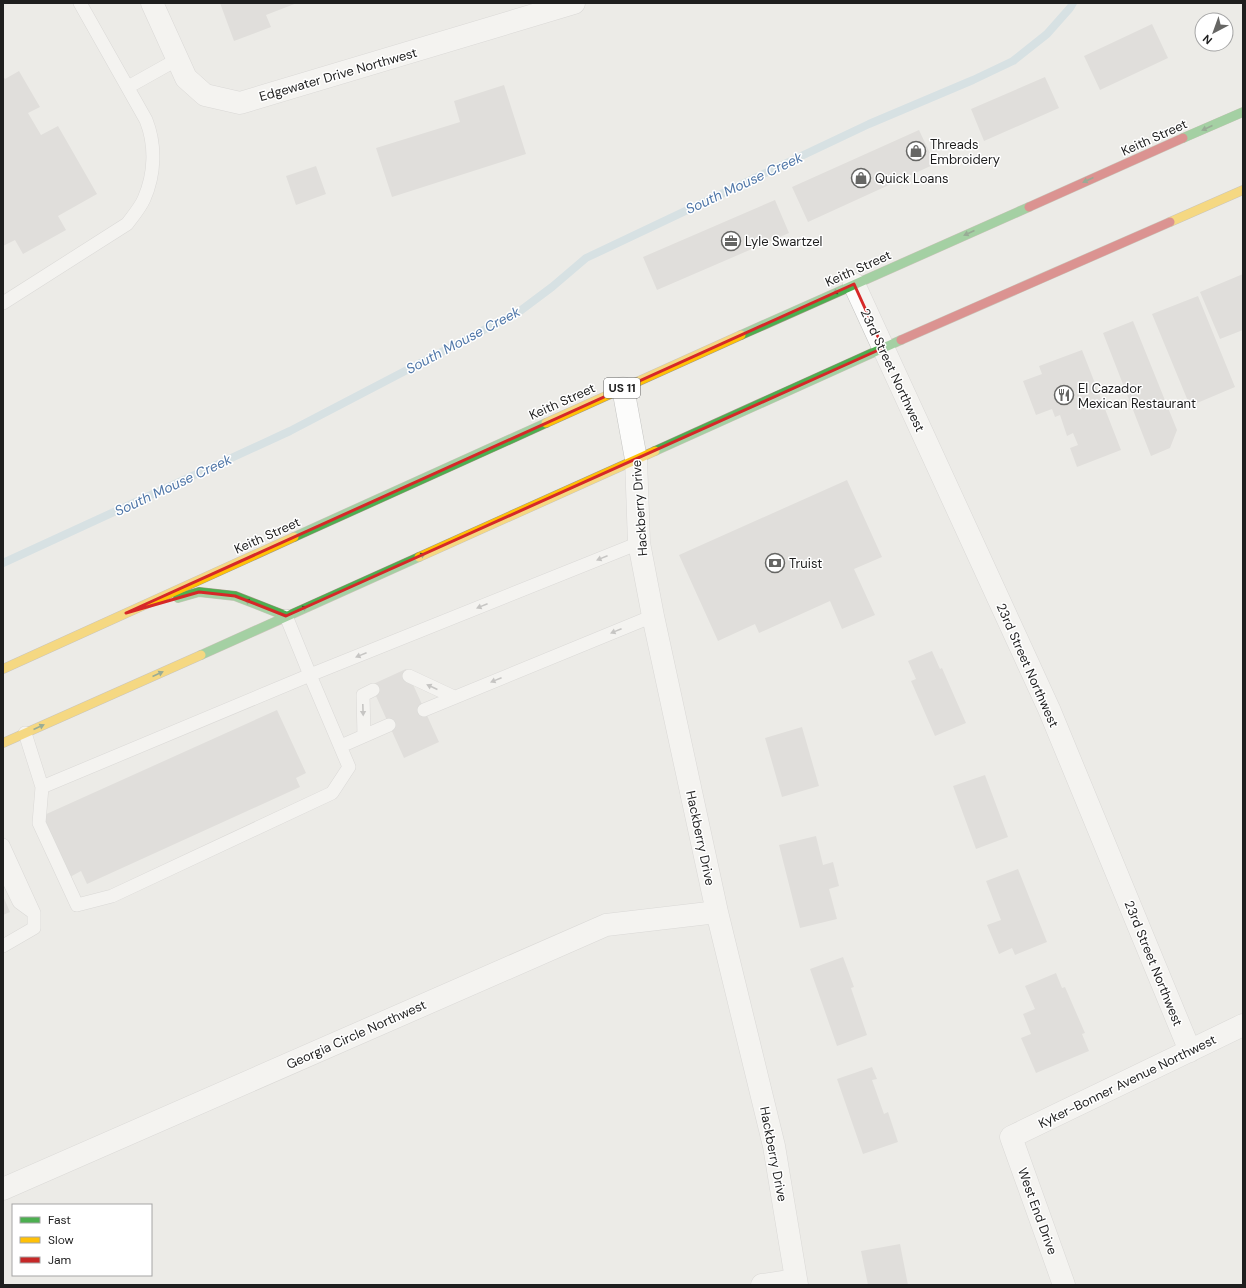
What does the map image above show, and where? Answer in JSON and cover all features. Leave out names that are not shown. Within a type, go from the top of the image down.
[{"type":"main road","name":"Keith Street","points":[[3,668],[854,284],[1243,112]]},
{"type":"main road","points":[[3,742],[883,348],[1243,190]]},
{"type":"main road","points":[[126,613],[199,592],[235,596],[286,616]]},
{"type":"street","name":"Edgewater Drive Northwest","points":[[152,3],[186,78],[205,95],[240,103],[574,3]]},
{"type":"street","name":"23rd Street Northwest","points":[[854,284],[1049,709],[1190,1051]]},
{"type":"street","name":"Hackberry Drive","points":[[623,388],[636,459],[638,543],[652,616],[717,912],[774,1146],[797,1282]]},
{"type":"street","name":"Georgia Circle Northwest","points":[[3,1189],[606,925],[717,912]]},
{"type":"street","name":"Kyker-Bonner Avenue Northwest","points":[[1012,1137],[1243,1025]]},
{"type":"street","name":"West End Drive","points":[[1012,1137],[1064,1285]]},
{"type":"street","points":[[762,1285],[797,1282]]},
{"type":"lane","points":[[3,302],[127,224],[137,212],[149,183],[154,146],[151,133],[146,120],[128,87],[80,3]]},
{"type":"lane","points":[[128,87],[178,60]]},
{"type":"lane","points":[[42,787],[310,675],[638,543]]},
{"type":"lane","points":[[25,733],[42,787],[39,823],[77,905],[112,896],[332,793],[349,767],[286,616]]},
{"type":"lane","points":[[424,710],[652,616]]},
{"type":"lane","points":[[409,676],[454,697]]},
{"type":"lane","points":[[364,736],[363,695],[373,690]]},
{"type":"lane","points":[[340,746],[389,725]]},
{"type":"lane","points":[[3,845],[34,912],[34,928],[3,946]]},
{"type":"lane","points":[[3,869],[18,902],[34,912]]},
{"type":"highlighted area","points":[[854,284],[883,348],[286,616],[235,596],[199,592],[126,613]]},
{"type":"building","points":[[220,3],[297,3],[266,15],[271,27],[234,41]]},
{"type":"building","points":[[1152,24],[1168,58],[1100,90],[1084,56]]},
{"type":"building","points":[[19,71],[40,107],[28,113],[41,135],[58,126],[97,194],[58,216],[66,230],[23,254],[15,240],[3,246],[3,76],[5,79]]},
{"type":"building","points":[[1045,77],[1059,108],[984,141],[971,109]]},
{"type":"building","points":[[504,85],[526,154],[392,197],[376,148],[460,122],[454,101]]},
{"type":"building","points":[[919,130],[935,164],[808,222],[792,187]]},
{"type":"building","points":[[316,166],[326,194],[296,205],[286,176]]},
{"type":"building","points":[[775,200],[789,233],[657,290],[643,257]]},
{"type":"building","points":[[1243,274],[1243,330],[1220,339],[1200,292]]},
{"type":"building","points":[[1198,296],[1235,387],[1190,406],[1152,314]]},
{"type":"building","points":[[1133,321],[1177,430],[1170,448],[1151,456],[1103,333]]},
{"type":"building","name":"El Cazador Mexican Restaurant","points":[[1082,350],[1121,450],[1077,467],[1070,448],[1078,445],[1073,433],[1067,436],[1060,415],[1055,417],[1052,409],[1036,415],[1023,381],[1042,374],[1039,366]]},
{"type":"building","name":"Truist","points":[[847,480],[882,557],[854,569],[875,615],[842,629],[830,601],[759,633],[755,624],[718,641],[679,555]]},
{"type":"building","points":[[932,651],[940,669],[942,668],[966,723],[935,736],[911,681],[916,679],[908,661]]},
{"type":"building","points":[[406,669],[439,742],[404,758],[371,685]]},
{"type":"building","points":[[277,710],[306,773],[296,778],[300,787],[87,884],[81,871],[70,877],[42,816]]},
{"type":"building","points":[[802,727],[819,786],[782,797],[765,738]]},
{"type":"building","points":[[985,775],[1008,837],[976,849],[953,786]]},
{"type":"building","points":[[816,836],[823,865],[833,862],[839,886],[829,889],[837,919],[800,928],[779,845]]},
{"type":"building","points":[[1018,869],[1047,942],[1015,955],[1012,948],[999,954],[987,925],[1001,920],[986,881]]},
{"type":"building","points":[[3,896],[10,912],[3,915]]},
{"type":"building","points":[[843,957],[854,987],[851,988],[867,1035],[837,1046],[810,969]]},
{"type":"building","points":[[1056,973],[1062,988],[1065,987],[1085,1033],[1082,1034],[1089,1051],[1036,1073],[1021,1038],[1031,1034],[1023,1014],[1035,1009],[1025,986]]},
{"type":"building","points":[[872,1067],[877,1079],[872,1080],[884,1114],[888,1112],[898,1142],[863,1154],[837,1079]]},
{"type":"building","points":[[900,1244],[908,1285],[868,1285],[861,1251]]},
{"type":"waterway","name":"South Mouse Creek","points":[[3,563],[290,431],[520,311],[552,287],[586,258],[869,124],[973,80],[1013,61],[1047,34],[1073,3]]},
{"type":"traffic: fast","points":[[1183,138],[1243,112]]},
{"type":"traffic: fast","points":[[741,335],[1029,207]]},
{"type":"traffic: fast","points":[[655,451],[901,340]]},
{"type":"traffic: fast","points":[[294,537],[546,423]]},
{"type":"traffic: fast","points":[[201,655],[419,557]]},
{"type":"traffic: fast","points":[[178,598],[199,592],[235,596],[286,616]]},
{"type":"traffic: slow","points":[[1170,222],[1243,190]]},
{"type":"traffic: slow","points":[[546,423],[741,335]]},
{"type":"traffic: slow","points":[[419,557],[655,451]]},
{"type":"traffic: slow","points":[[3,669],[294,537]]},
{"type":"traffic: slow","points":[[3,743],[201,655]]},
{"type":"traffic: jam","points":[[1029,207],[1183,138]]},
{"type":"traffic: jam","points":[[901,340],[1170,222]]},
{"type":"place","name":"Threads Embroidery","points":[[916,151]]},
{"type":"place","name":"Quick Loans","points":[[861,178]]},
{"type":"place","name":"Lyle Swartzel","points":[[731,241]]},
{"type":"place","name":"El Cazador Mexican Restaurant","points":[[1064,395]]},
{"type":"place","name":"Truist","points":[[775,563]]}]
